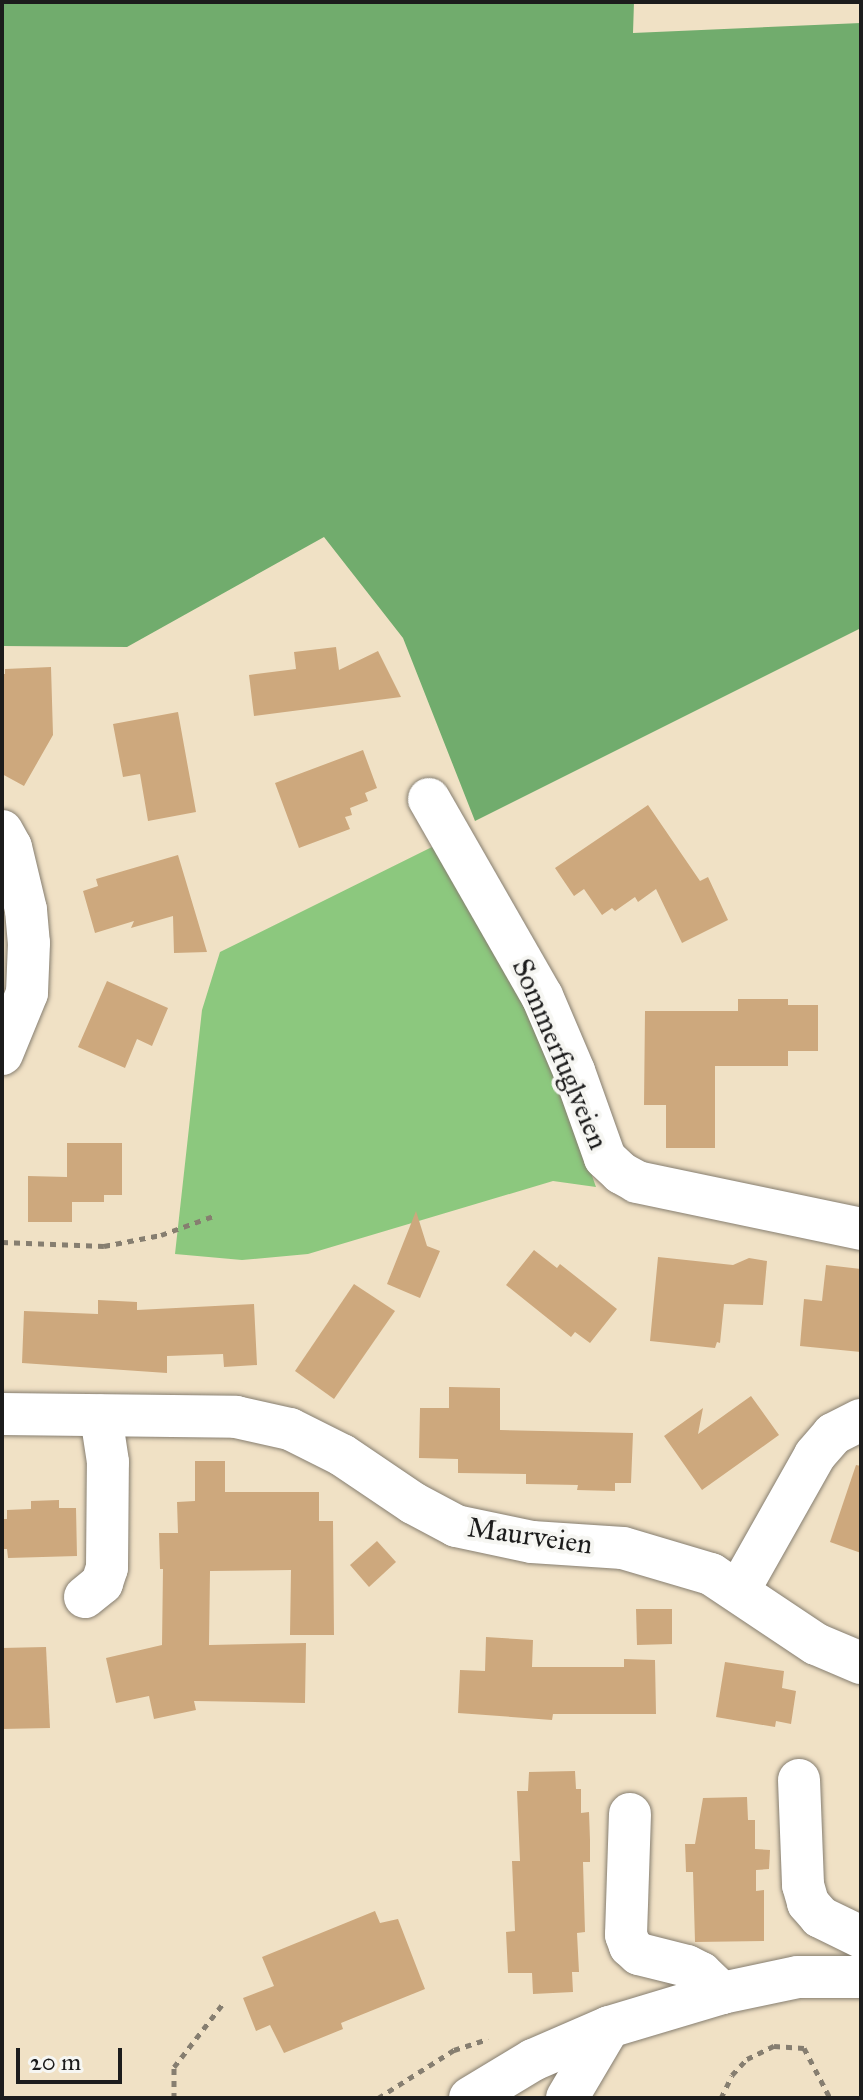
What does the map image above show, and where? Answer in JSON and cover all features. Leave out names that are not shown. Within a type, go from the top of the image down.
[{"type":"street","name":"Sommerfuglveien","points":[[429,799],[542,996],[574,1071],[595,1136],[605,1158],[613,1166],[637,1182],[861,1229]]},
{"type":"street","points":[[2,831],[11,847],[26,910],[29,943],[27,993],[2,1054]]},
{"type":"street","name":"Maurveien","points":[[2,1414],[236,1417],[290,1429],[342,1455],[456,1526],[532,1542],[623,1548],[682,1562],[739,1590],[816,1644],[861,1663]]},
{"type":"street","points":[[85,1597],[102,1583],[107,1568],[108,1462],[101,1416]]},
{"type":"street","points":[[739,1590],[815,1455],[833,1434],[861,1420]]},
{"type":"street","points":[[799,1780],[803,1885],[808,1903],[820,1917],[861,1937]]},
{"type":"street","points":[[630,1814],[626,1935],[630,1946],[639,1954],[687,1966],[701,1973],[722,1993]]},
{"type":"street","points":[[470,2098],[533,2060],[609,2027],[722,1993],[798,1977],[861,1977]]},
{"type":"street","points":[[567,2098],[609,2027]]},
{"type":"path","points":[[2,1242],[104,1246],[161,1235],[216,1215]]},
{"type":"path","points":[[174,2098],[174,2067],[225,2001]]},
{"type":"path","points":[[721,2098],[732,2075],[747,2059],[774,2046],[804,2048],[830,2098]]},
{"type":"green space","points":[[2,2],[634,2],[633,33],[861,23],[861,628],[475,821],[403,638],[324,537],[127,647],[2,646]]},
{"type":"green space","points":[[438,844],[540,1028],[596,1187],[553,1181],[308,1254],[242,1260],[175,1254],[202,1010],[220,952]]},
{"type":"building","points":[[336,647],[339,670],[378,651],[401,697],[254,716],[249,675],[296,669],[294,652]]},
{"type":"building","points":[[51,667],[53,735],[24,786],[2,774],[2,674],[5,674],[5,669]]},
{"type":"building","points":[[178,712],[196,812],[148,821],[140,774],[123,777],[113,724]]},
{"type":"building","points":[[363,750],[377,788],[365,793],[368,801],[350,808],[352,815],[345,817],[350,829],[299,848],[275,783]]},
{"type":"building","points":[[648,805],[700,881],[708,877],[728,920],[682,943],[656,889],[638,902],[635,897],[615,911],[612,908],[602,915],[584,889],[574,896],[555,868]]},
{"type":"building","points":[[178,855],[207,952],[174,953],[173,916],[131,928],[134,921],[95,933],[83,891],[98,886],[96,879]]},
{"type":"building","points":[[107,981],[168,1008],[152,1046],[137,1039],[125,1068],[78,1047]]},
{"type":"building","points":[[738,999],[788,999],[788,1005],[818,1005],[818,1051],[788,1051],[788,1066],[715,1066],[715,1148],[666,1148],[666,1105],[644,1105],[645,1011],[738,1011]]},
{"type":"building","points":[[67,1143],[122,1143],[122,1195],[104,1195],[104,1202],[72,1202],[72,1222],[28,1222],[28,1176],[67,1177]]},
{"type":"building","points":[[416,1211],[427,1246],[440,1251],[420,1298],[387,1284]]},
{"type":"building","points":[[534,1250],[557,1268],[560,1264],[617,1309],[590,1343],[575,1332],[571,1337],[506,1285]]},
{"type":"building","points":[[658,1257],[733,1265],[749,1258],[767,1261],[763,1305],[724,1304],[720,1343],[717,1342],[715,1348],[650,1341]]},
{"type":"building","points":[[826,1265],[861,1269],[861,1352],[800,1346],[804,1299],[822,1301]]},
{"type":"building","points":[[354,1284],[395,1311],[334,1399],[295,1371]]},
{"type":"building","points":[[98,1300],[137,1302],[137,1310],[254,1304],[257,1365],[224,1367],[223,1354],[167,1356],[167,1373],[22,1363],[24,1311],[98,1314]]},
{"type":"building","points":[[449,1387],[500,1388],[500,1430],[633,1433],[631,1483],[615,1483],[615,1491],[577,1490],[578,1485],[526,1484],[526,1474],[458,1473],[458,1459],[419,1458],[420,1408],[449,1408]]},
{"type":"building","points":[[751,1396],[779,1435],[702,1490],[664,1436],[703,1408],[698,1434]]},
{"type":"building","points":[[195,1461],[225,1461],[225,1492],[319,1492],[319,1521],[333,1521],[334,1635],[290,1635],[291,1570],[210,1571],[209,1645],[306,1643],[305,1703],[194,1701],[196,1710],[154,1719],[149,1696],[116,1703],[106,1658],[162,1645],[163,1569],[160,1569],[159,1533],[178,1533],[177,1502],[195,1501]]},
{"type":"building","points":[[856,1465],[861,1466],[861,1553],[830,1542]]},
{"type":"building","points":[[59,1500],[59,1508],[76,1508],[77,1556],[8,1558],[7,1549],[2,1549],[2,1519],[7,1519],[7,1510],[31,1509],[31,1501]]},
{"type":"building","points":[[377,1541],[396,1562],[369,1587],[350,1565]]},
{"type":"building","points":[[636,1609],[672,1609],[672,1644],[637,1645]]},
{"type":"building","points":[[486,1637],[533,1640],[532,1667],[624,1667],[624,1659],[655,1660],[656,1714],[553,1714],[552,1720],[458,1713],[460,1670],[485,1671]]},
{"type":"building","points":[[46,1647],[50,1728],[2,1729],[2,1648]]},
{"type":"building","points":[[725,1662],[784,1671],[782,1688],[796,1691],[791,1724],[776,1721],[775,1727],[716,1717]]},
{"type":"building","points":[[575,1771],[576,1789],[581,1789],[581,1813],[589,1812],[590,1840],[590,1862],[583,1862],[585,1932],[577,1933],[579,1972],[572,1972],[573,1992],[533,1994],[532,1973],[508,1973],[506,1932],[515,1931],[512,1861],[520,1861],[517,1791],[528,1791],[529,1772]]},
{"type":"building","points":[[747,1797],[748,1820],[755,1820],[755,1849],[770,1850],[769,1869],[756,1870],[756,1891],[764,1890],[764,1941],[695,1942],[693,1872],[686,1872],[685,1844],[695,1844],[703,1798]]},
{"type":"building","points":[[375,1911],[380,1923],[398,1919],[425,1989],[341,2023],[343,2029],[284,2053],[270,2025],[256,2031],[243,1998],[274,1986],[262,1957]]}]
